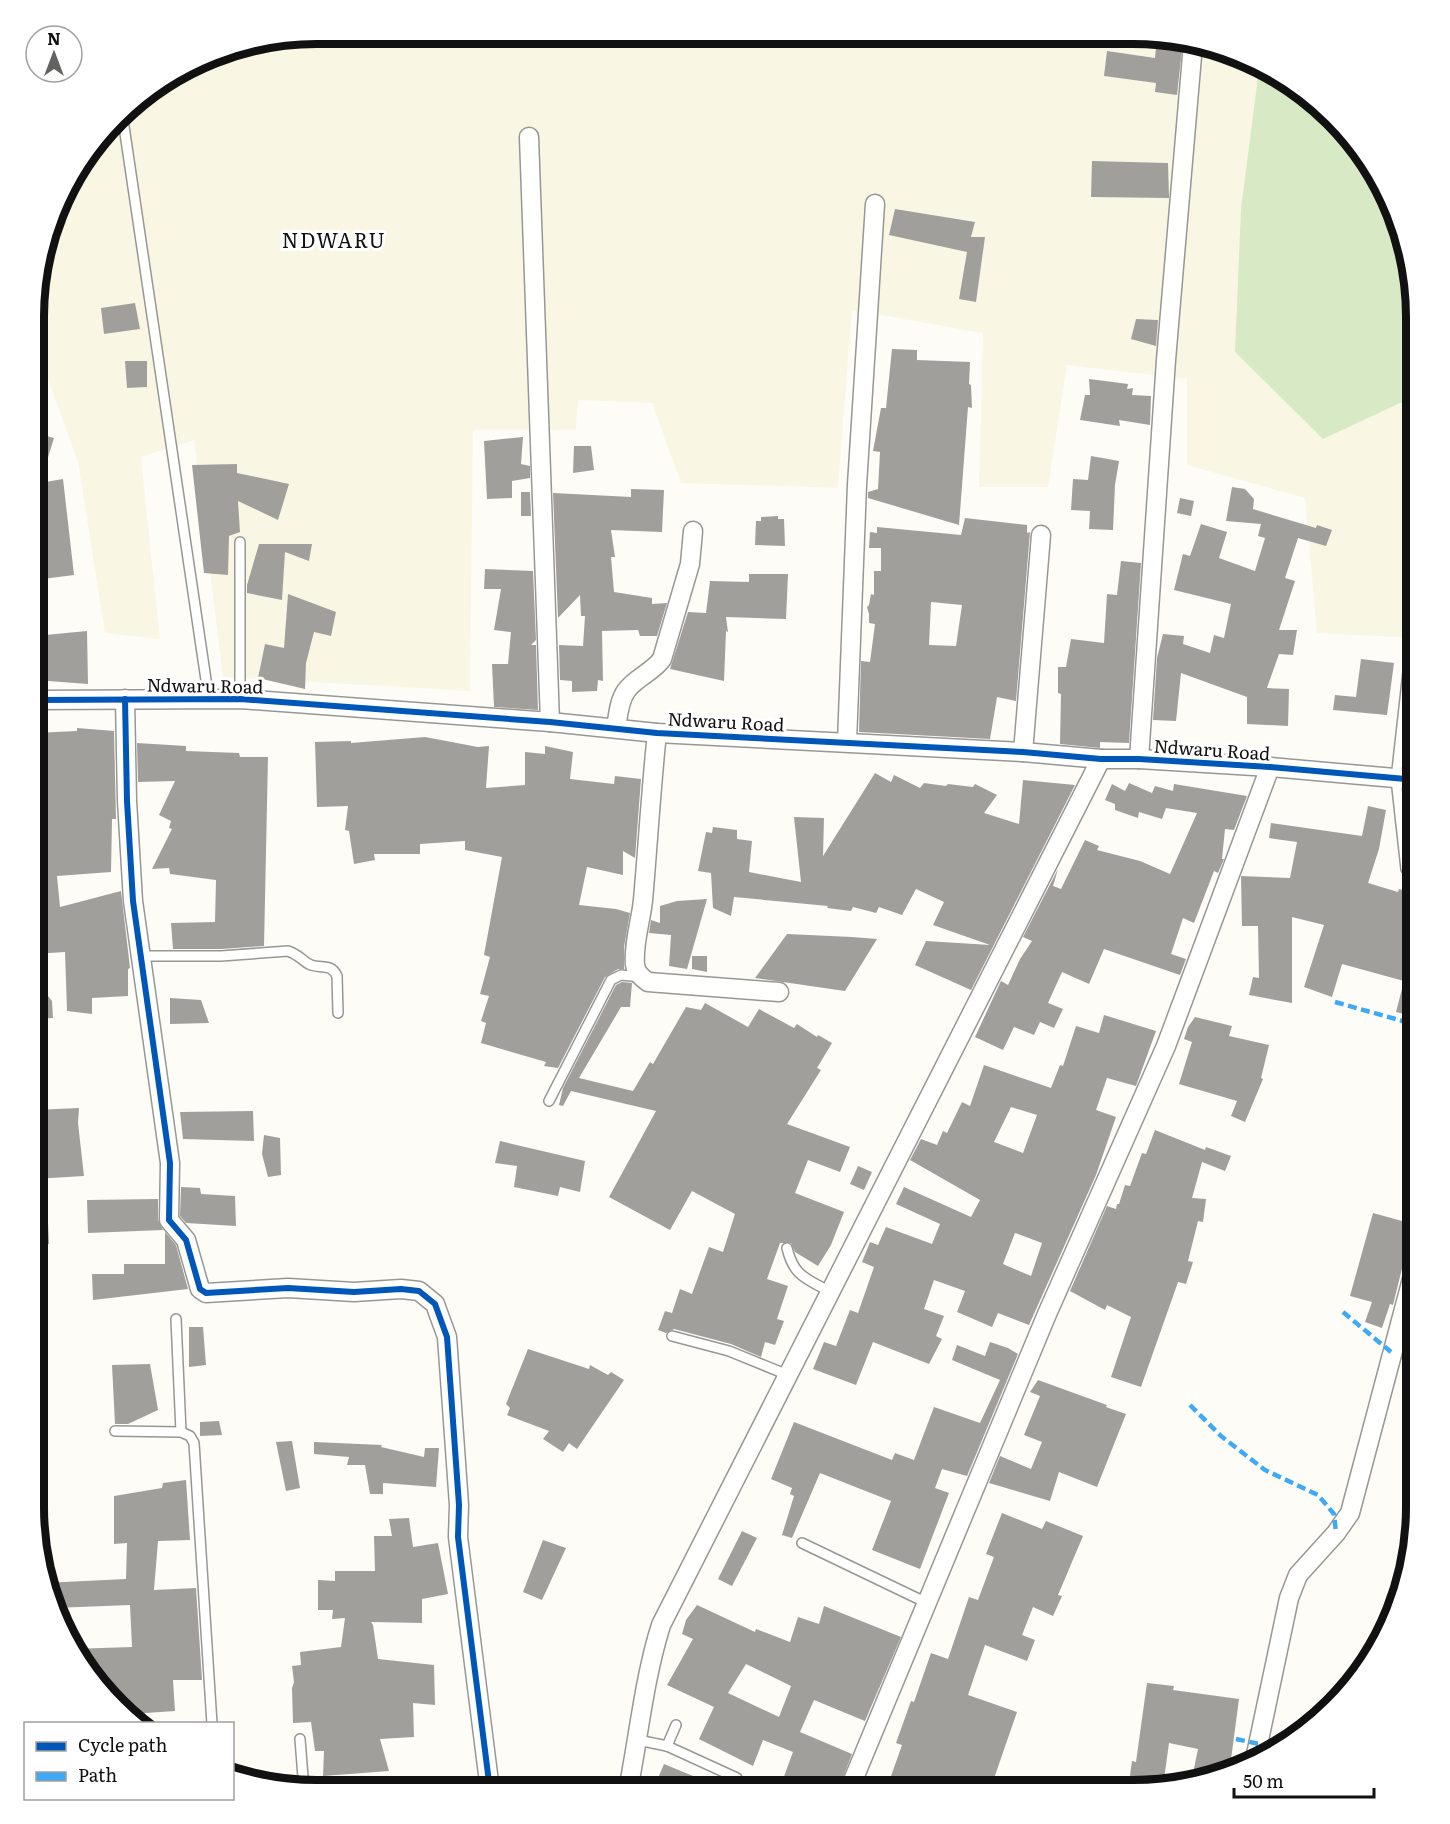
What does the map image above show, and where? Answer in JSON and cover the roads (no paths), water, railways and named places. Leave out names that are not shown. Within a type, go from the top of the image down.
[{"type":"street","points":[[1139,759],[1166,360],[1193,51]]},
{"type":"street","points":[[529,137],[550,722]]},
{"type":"street","points":[[847,742],[857,485],[875,204]]},
{"type":"street","points":[[616,728],[621,703],[627,689],[657,666],[662,659],[690,564],[693,531]]},
{"type":"street","points":[[1023,752],[1041,535]]},
{"type":"street","points":[[125,699],[127,801],[134,901],[170,1163],[169,1220],[186,1240],[200,1289],[206,1293],[288,1288],[354,1292],[401,1289],[419,1291],[435,1304],[447,1337],[459,1505],[458,1537],[489,1780]]},
{"type":"street","name":"Ndwaru Road","points":[[44,700],[240,699],[550,722],[657,733],[1023,752],[1101,759],[1139,759],[1406,779]]},
{"type":"street","points":[[657,733],[643,901],[635,966],[641,977],[648,982],[779,992]]},
{"type":"street","points":[[630,1780],[639,1740],[651,1659],[661,1625],[1101,759]]},
{"type":"street","points":[[853,1780],[1047,1314],[1166,1046],[1270,768]]},
{"type":"street","points":[[1257,1751],[1289,1598],[1298,1575],[1350,1514],[1406,1298]]},
{"type":"lane","points":[[123,123],[209,700]]},
{"type":"lane","points":[[240,542],[240,699]]},
{"type":"lane","points":[[1406,690],[1396,779],[1406,869]]},
{"type":"lane","points":[[142,956],[221,956],[288,951],[298,954],[309,964],[328,967],[335,971],[338,1013]]},
{"type":"lane","points":[[549,1101],[610,980],[621,975],[641,977]]},
{"type":"lane","points":[[787,1248],[792,1265],[798,1274],[830,1292]]},
{"type":"lane","points":[[176,1319],[181,1432]]},
{"type":"lane","points":[[672,1336],[729,1351],[788,1375]]},
{"type":"lane","points":[[116,1431],[181,1432],[190,1436],[194,1443],[212,1722]]},
{"type":"lane","points":[[802,1543],[927,1603]]},
{"type":"lane","points":[[667,1746],[676,1725]]},
{"type":"lane","points":[[300,1739],[303,1780]]},
{"type":"lane","points":[[639,1740],[667,1746],[736,1778]]},
{"type":"district","name":"NDWARU","points":[[334,239]]}]
